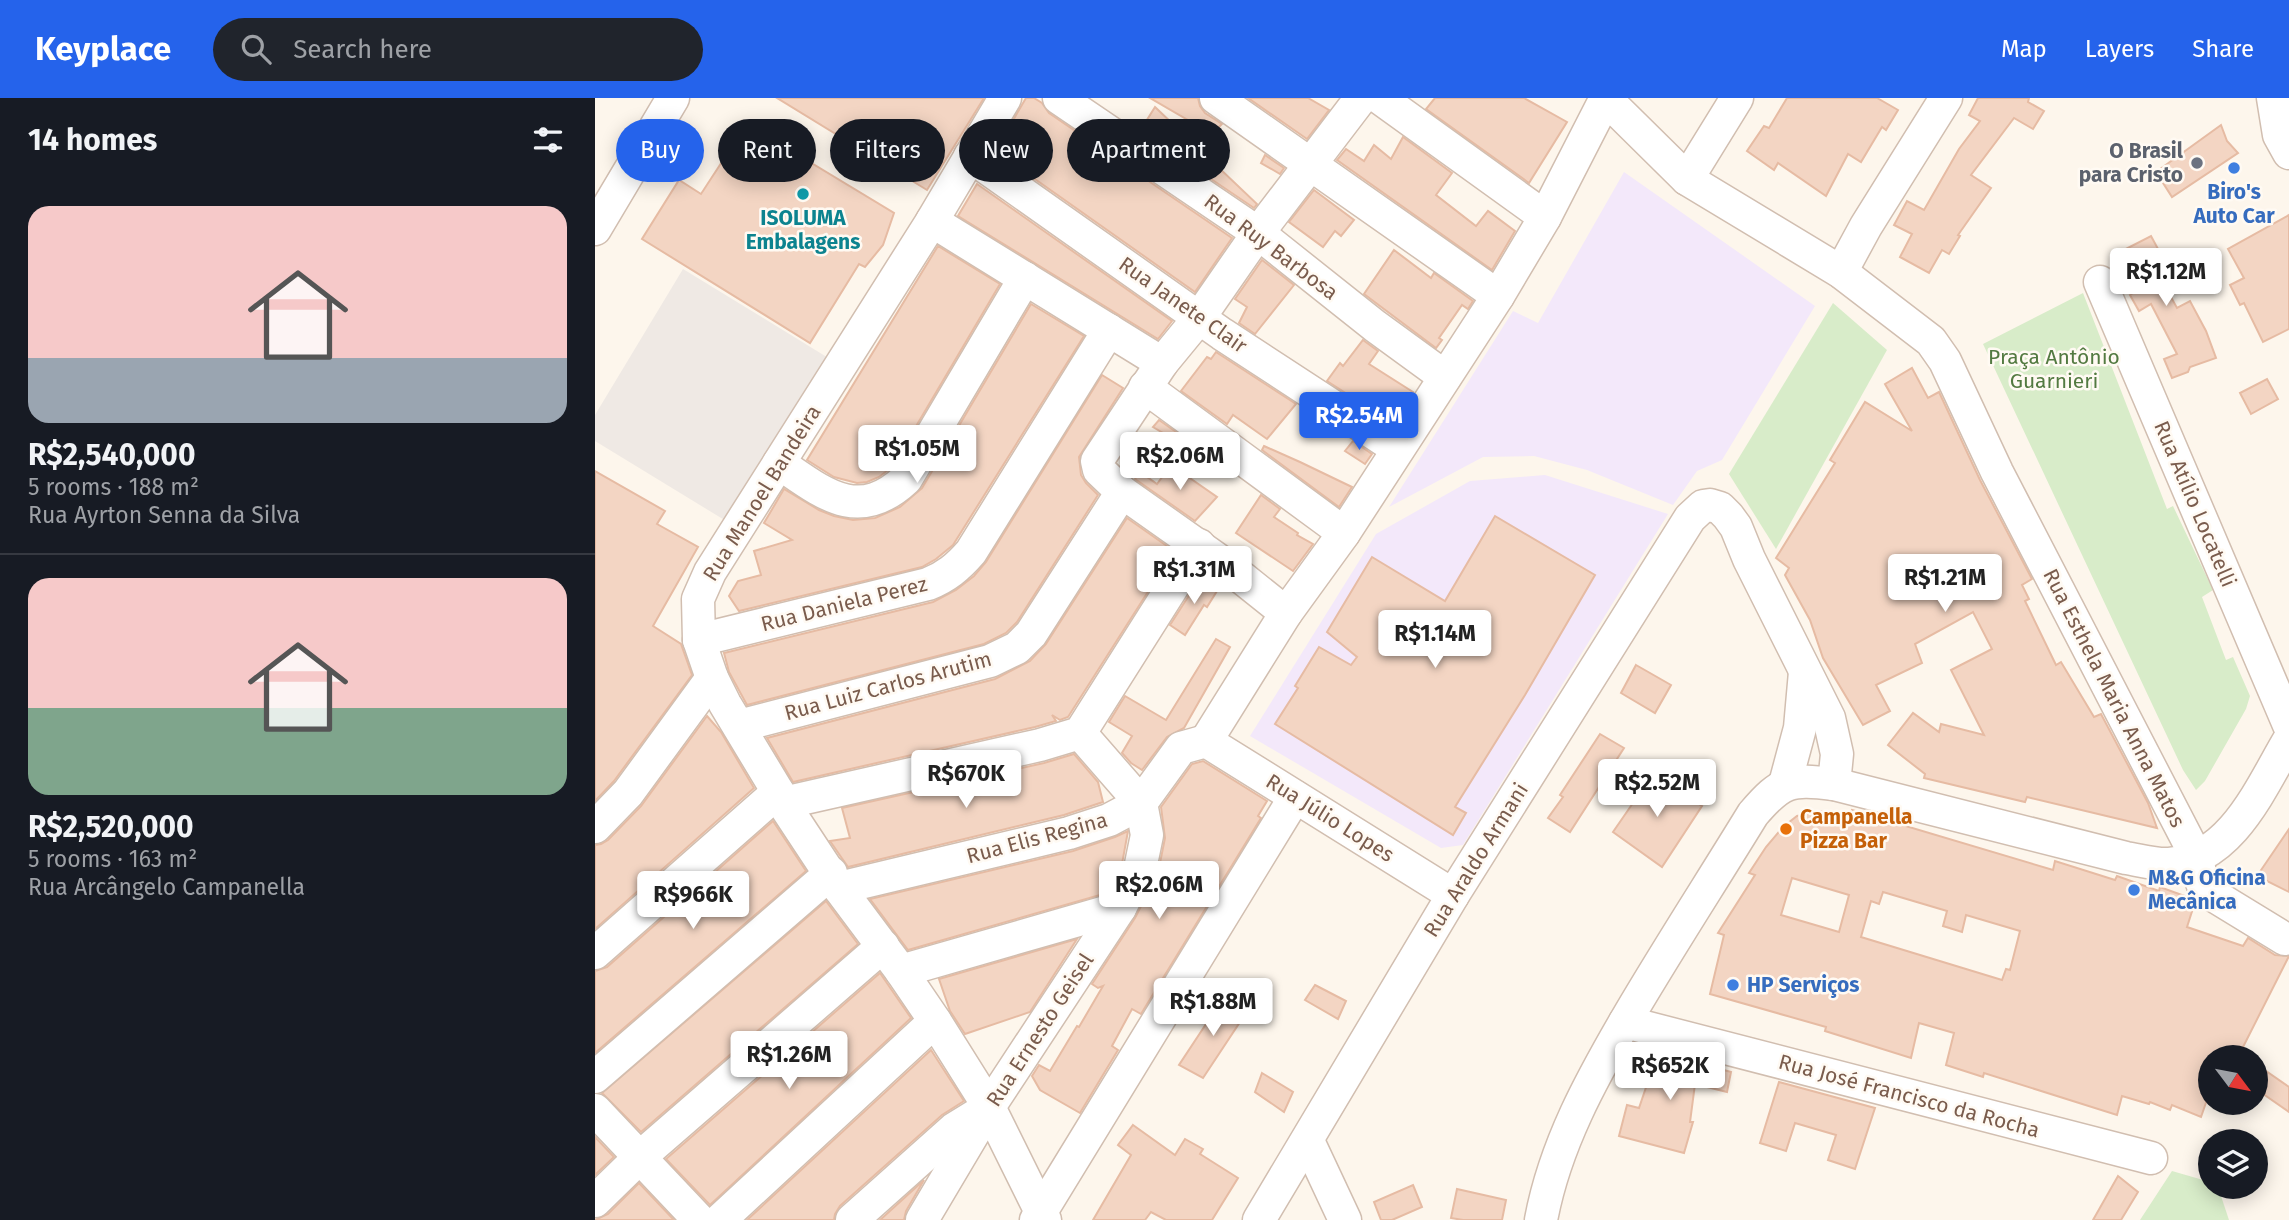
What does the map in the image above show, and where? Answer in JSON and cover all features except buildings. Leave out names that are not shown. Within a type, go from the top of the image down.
[{"type":"street","points":[[595,229],[673,98]]},
{"type":"street","name":"Rua Manoel Bandeira","points":[[992,119],[1005,98]]},
{"type":"street","name":"Rua Ruy Barbosa","points":[[1059,98],[1258,233],[1375,326],[1445,377]]},
{"type":"street","points":[[1216,98],[1497,296]]},
{"type":"street","points":[[1286,613],[1199,545],[1122,492],[1099,470],[1097,461],[1099,454],[1153,375],[1199,318],[1258,233],[1360,98]]},
{"type":"street","points":[[1380,98],[1545,217]]},
{"type":"street","points":[[1206,741],[1286,613],[1344,533],[1497,296],[1545,217],[1605,98]]},
{"type":"street","name":"Rua Esthela Maria Anna Matos","points":[[1605,98],[1687,178],[1841,272],[1931,341],[1945,360],[1997,472],[2197,858],[2202,883],[2213,895],[2285,939]]},
{"type":"street","points":[[1687,178],[1737,98]]},
{"type":"street","points":[[1841,272],[1866,226],[1946,98]]},
{"type":"street","points":[[2252,98],[2284,144]]},
{"type":"street","points":[[2273,98],[2284,144]]},
{"type":"street","name":"Rua Manoel Bandeira","points":[[959,175],[710,572],[698,599],[699,640],[712,678],[780,797],[835,881],[935,1020],[988,1108],[1041,1217]]},
{"type":"street","name":"Rua Janete Clair","points":[[1007,182],[1199,318],[1398,449]]},
{"type":"street","points":[[932,221],[1109,330],[1153,375],[1344,533]]},
{"type":"street","points":[[779,463],[826,494],[848,502],[871,500],[892,492],[906,479],[1024,278]]},
{"type":"street","name":"Rua Atílio Locatelli","points":[[2100,282],[2289,726]]},
{"type":"street","name":"Rua Daniela Perez","points":[[699,640],[928,584],[942,579],[957,568],[971,552],[1109,330]]},
{"type":"street","name":"Rua Luiz Carlos Arutim","points":[[739,726],[990,661],[1017,648],[1031,634],[1122,492]]},
{"type":"street","name":"Rua Araldo Armani","points":[[1259,1220],[1453,895],[1690,518],[1703,506],[1710,505],[1720,509],[1736,527],[1749,559],[1805,671]]},
{"type":"street","points":[[595,953],[780,797],[1040,745],[1080,733],[1199,545]]},
{"type":"street","points":[[1805,671],[1829,718],[1836,740],[1834,783]]},
{"type":"street","points":[[1785,784],[1800,728],[1805,671]]},
{"type":"street","points":[[595,827],[628,793],[712,678]]},
{"type":"street","points":[[1080,733],[1141,803]]},
{"type":"street","points":[[1541,1220],[1562,1144],[1586,1091],[1625,1022],[1753,814],[1772,792],[1785,784],[1806,781],[1834,783],[2126,858],[2168,864],[2197,858],[2218,844],[2242,820],[2289,740]]},
{"type":"street","name":"Rua Júlio Lopes","points":[[1206,741],[1453,895]]},
{"type":"street","name":"Rua Elis Regina","points":[[835,881],[1069,833],[1109,820],[1141,803],[1181,748],[1206,741]]},
{"type":"street","points":[[1041,1217],[1295,797]]},
{"type":"street","name":"Rua Ernesto Geisel","points":[[922,1220],[988,1108],[1120,908],[1143,858],[1147,835],[1141,803]]},
{"type":"street","points":[[595,1077],[835,881]]},
{"type":"street","points":[[901,971],[1120,908]]},
{"type":"street","points":[[595,1200],[640,1157],[883,946]]},
{"type":"street","points":[[720,1220],[935,1020]]},
{"type":"street","name":"Rua José Francisco da Rocha","points":[[1625,1022],[2151,1158]]},
{"type":"street","points":[[852,1220],[954,1129],[988,1108]]},
{"type":"street","points":[[595,1110],[699,1220]]},
{"type":"street","points":[[1308,1141],[1345,1220]]},
{"type":"shaded area","points":[[1624,172],[1815,306],[1722,460],[1697,471],[1673,505],[1587,470],[1534,456],[1483,457],[1389,507],[1513,311],[1538,323]]},
{"type":"shaded area","points":[[683,269],[830,359],[731,524],[595,441],[595,415]]},
{"type":"shaded area","points":[[1545,475],[1668,514],[1463,845],[1441,848],[1250,736],[1376,534],[1470,481]]},
{"type":"green space","name":"Praça Antônio Guarnieri","points":[[2083,293],[2167,509],[2173,506],[2213,590],[2202,597],[2226,660],[2233,657],[2250,696],[2246,709],[2205,781],[2196,790],[2183,770],[1983,344]]},
{"type":"green space","points":[[1833,303],[1887,350],[1776,549],[1729,474]]},
{"type":"green space","points":[[2172,1171],[2198,1179],[2198,1199],[2222,1199],[2229,1220],[2140,1220]]},
{"type":"place","name":"O Brasil para Cristo","points":[[2197,163]]},
{"type":"place","name":"Biro's Auto Car","points":[[2234,168]]},
{"type":"place","name":"ISOLUMA Embalagens","points":[[803,194]]},
{"type":"place","name":"Campanella Pizza Bar","points":[[1786,829]]},
{"type":"place","name":"M&G Oficina Mecânica","points":[[2134,890]]},
{"type":"place","name":"HP Serviços","points":[[1733,985]]}]
